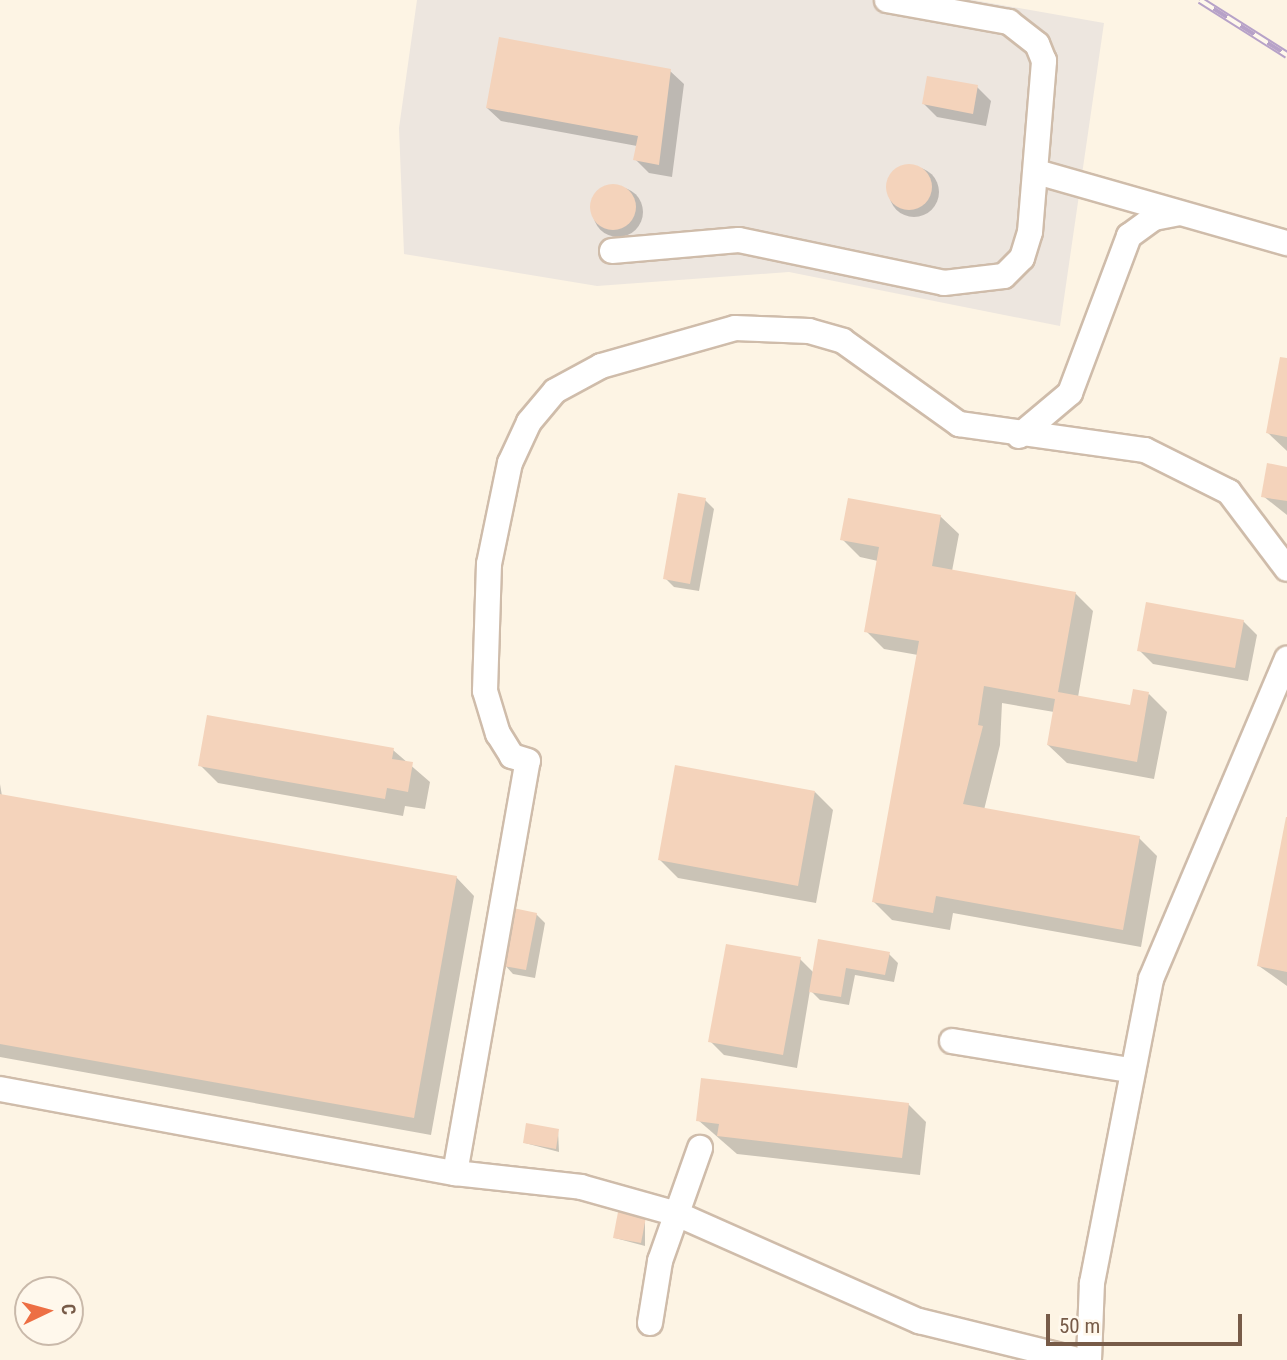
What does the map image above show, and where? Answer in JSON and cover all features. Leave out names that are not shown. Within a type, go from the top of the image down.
[{"type":"street","points":[[612,251],[739,240],[944,283],[977,284],[1004,276],[1021,258],[1037,172],[1044,61],[1026,29],[887,0]]},
{"type":"street","points":[[1037,172],[1287,243]]},
{"type":"street","points":[[1020,436],[1070,393],[1129,236],[1154,218],[1179,213]]},
{"type":"street","points":[[455,1173],[528,761],[512,756],[498,734],[482,650],[492,552],[510,463],[529,422],[555,391],[601,366],[735,328],[773,327],[843,341],[941,414],[1020,436],[1145,450],[1229,492],[1287,569]]},
{"type":"street","points":[[1089,1360],[1092,1283],[1129,1070],[1151,979],[1287,659]]},
{"type":"street","points":[[952,1041],[1129,1070]]},
{"type":"street","points":[[0,1089],[455,1173],[581,1187],[677,1214],[919,1321],[1078,1360]]},
{"type":"street","points":[[650,1323],[660,1261],[700,1149]]},
{"type":"shaded area","points":[[417,0],[973,0],[1104,23],[1060,326],[789,272],[597,286],[404,254],[399,128]]},
{"type":"building","points":[[499,37],[671,69],[659,165],[633,160],[638,136],[486,108]]},
{"type":"building","points":[[927,76],[978,85],[973,114],[922,104]]},
{"type":"building","points":[[909,164],[925,171],[932,187],[925,203],[909,210],[893,203],[886,187],[893,171]]},
{"type":"building","points":[[613,184],[629,191],[636,207],[629,223],[613,230],[597,223],[590,207],[597,191]]},
{"type":"building","points":[[1280,357],[1287,358],[1287,437],[1266,433]]},
{"type":"building","points":[[1267,463],[1287,467],[1287,501],[1261,497]]},
{"type":"building","points":[[678,493],[706,498],[690,584],[663,579]]},
{"type":"building","points":[[848,498],[941,515],[932,566],[1076,592],[1058,692],[1130,705],[1133,689],[1149,692],[1137,762],[1047,745],[1055,699],[984,686],[978,725],[983,726],[963,804],[1140,836],[1123,930],[936,896],[933,913],[872,902],[919,641],[864,632],[879,547],[840,540]]},
{"type":"building","points":[[1146,602],[1244,620],[1235,668],[1137,651]]},
{"type":"building","points":[[207,715],[394,748],[392,759],[413,762],[408,792],[387,788],[385,799],[198,766]]},
{"type":"building","points":[[675,765],[815,791],[798,886],[658,860]]},
{"type":"building","points":[[0,794],[457,876],[414,1118],[0,1044]]},
{"type":"building","points":[[1287,817],[1287,972],[1257,966]]},
{"type":"building","points":[[513,908],[537,913],[526,970],[503,966]]},
{"type":"building","points":[[818,939],[890,952],[885,975],[846,968],[841,997],[809,992]]},
{"type":"building","points":[[726,944],[801,957],[783,1055],[708,1042]]},
{"type":"building","points":[[701,1078],[909,1103],[902,1158],[717,1136],[719,1124],[696,1121]]},
{"type":"building","points":[[526,1123],[559,1129],[556,1149],[523,1143]]},
{"type":"building","points":[[618,1212],[646,1217],[641,1243],[613,1238]]},
{"type":"railway","points":[[1200,0],[1287,55]]}]
